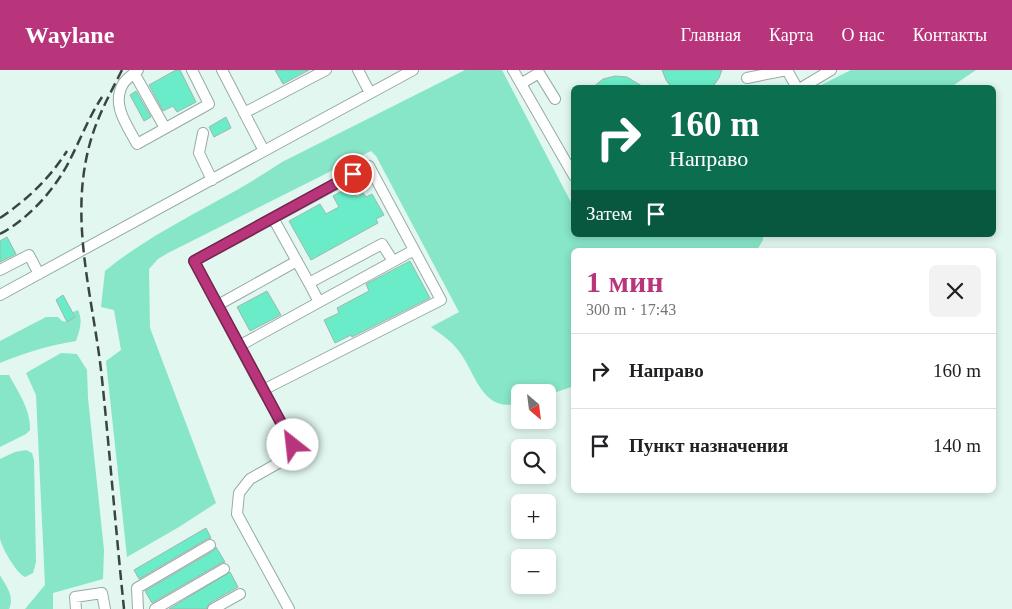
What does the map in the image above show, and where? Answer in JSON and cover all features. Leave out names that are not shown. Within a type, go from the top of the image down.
[{"type":"street","points":[[165,128],[136,71],[123,83],[119,97],[120,112],[138,144],[210,104],[192,70]]},
{"type":"street","points":[[222,70],[264,151]]},
{"type":"street","points":[[244,113],[326,70]]},
{"type":"street","points":[[358,70],[370,94]]},
{"type":"street","points":[[0,294],[413,70]]},
{"type":"street","points":[[513,70],[571,171]]},
{"type":"street","points":[[747,78],[787,70],[795,85]]},
{"type":"street","points":[[806,85],[831,70]]},
{"type":"street","points":[[522,83],[539,73],[555,99]]},
{"type":"street","points":[[203,133],[199,152],[212,180]]},
{"type":"street","points":[[263,390],[441,300],[369,166],[194,261],[239,346],[263,390],[276,413],[293,445],[289,457],[250,479],[239,493],[237,514],[289,609]]},
{"type":"street","points":[[273,218],[319,302]]},
{"type":"street","points":[[309,283],[382,244],[393,261]]},
{"type":"street","points":[[239,346],[414,250]]},
{"type":"street","points":[[0,270],[29,255],[39,274]]},
{"type":"street","points":[[218,305],[297,261]]},
{"type":"street","points":[[138,609],[137,588],[210,545]]},
{"type":"street","points":[[155,609],[224,569]]},
{"type":"street","points":[[76,609],[74,597],[102,593],[104,609]]},
{"type":"street","points":[[213,609],[240,594]]},
{"type":"green space","points":[[465,70],[502,70],[571,202],[571,237],[763,237],[763,240],[758,248],[571,248],[571,387],[556,392],[556,384],[511,384],[511,404],[507,405],[496,402],[488,397],[455,347],[431,327],[459,312],[376,156],[371,151],[168,253],[158,259],[149,269],[150,328],[216,503],[127,557],[106,361],[121,350],[114,310],[101,307],[105,271],[125,255],[169,227],[282,162]]},
{"type":"green space","points":[[851,70],[976,70],[954,85],[821,85]]},
{"type":"green space","points":[[78,310],[81,321],[76,341],[37,350],[0,363],[0,341],[46,317],[58,317],[62,321],[67,322],[75,317],[73,312]]},
{"type":"green space","points":[[61,353],[77,354],[87,370],[88,398],[104,550],[103,579],[53,593],[53,609],[25,609],[45,585],[36,395],[26,373]]},
{"type":"green space","points":[[0,375],[9,375],[20,395],[28,415],[30,430],[26,434],[0,447]]},
{"type":"green space","points":[[26,450],[32,453],[34,460],[36,562],[33,573],[25,577],[10,560],[0,538],[0,459],[15,452]]},
{"type":"green space","points":[[0,575],[10,595],[11,604],[9,609],[0,609]]},
{"type":"building","points":[[176,70],[180,70],[196,102],[177,112],[173,106],[163,111],[149,85]]},
{"type":"building","points":[[275,70],[309,70],[283,84]]},
{"type":"building","points":[[662,70],[722,70],[714,85],[670,85]]},
{"type":"building","points":[[615,76],[627,77],[640,85],[596,85],[603,79]]},
{"type":"building","points":[[136,91],[151,117],[144,121],[130,95]]},
{"type":"building","points":[[226,117],[231,128],[214,137],[209,127]]},
{"type":"building","points":[[351,186],[357,197],[363,193],[366,197],[372,194],[384,215],[376,219],[378,223],[311,260],[289,221],[320,204],[326,214],[339,207],[333,196]]},
{"type":"building","points":[[7,237],[16,254],[0,262],[0,241]]},
{"type":"building","points":[[410,261],[430,298],[352,337],[351,335],[335,343],[324,320],[339,313],[337,308],[369,291],[366,284]]},
{"type":"building","points":[[267,291],[281,315],[250,331],[237,307]]},
{"type":"building","points":[[63,295],[75,317],[67,322],[56,300]]},
{"type":"building","points":[[206,528],[211,538],[139,579],[134,570]]},
{"type":"building","points":[[216,547],[225,562],[152,603],[145,591],[213,551]]},
{"type":"building","points":[[230,572],[238,587],[210,603],[206,609],[169,609]]},
{"type":"railway","points":[[122,70],[93,133],[84,173],[81,202],[85,261],[102,379],[124,609]]},
{"type":"railway","points":[[0,234],[19,222],[52,189],[65,169],[102,97]]},
{"type":"railway","points":[[0,218],[37,188],[53,171],[67,151]]},
{"type":"route","points":[[293,445],[194,261],[353,174]]}]
